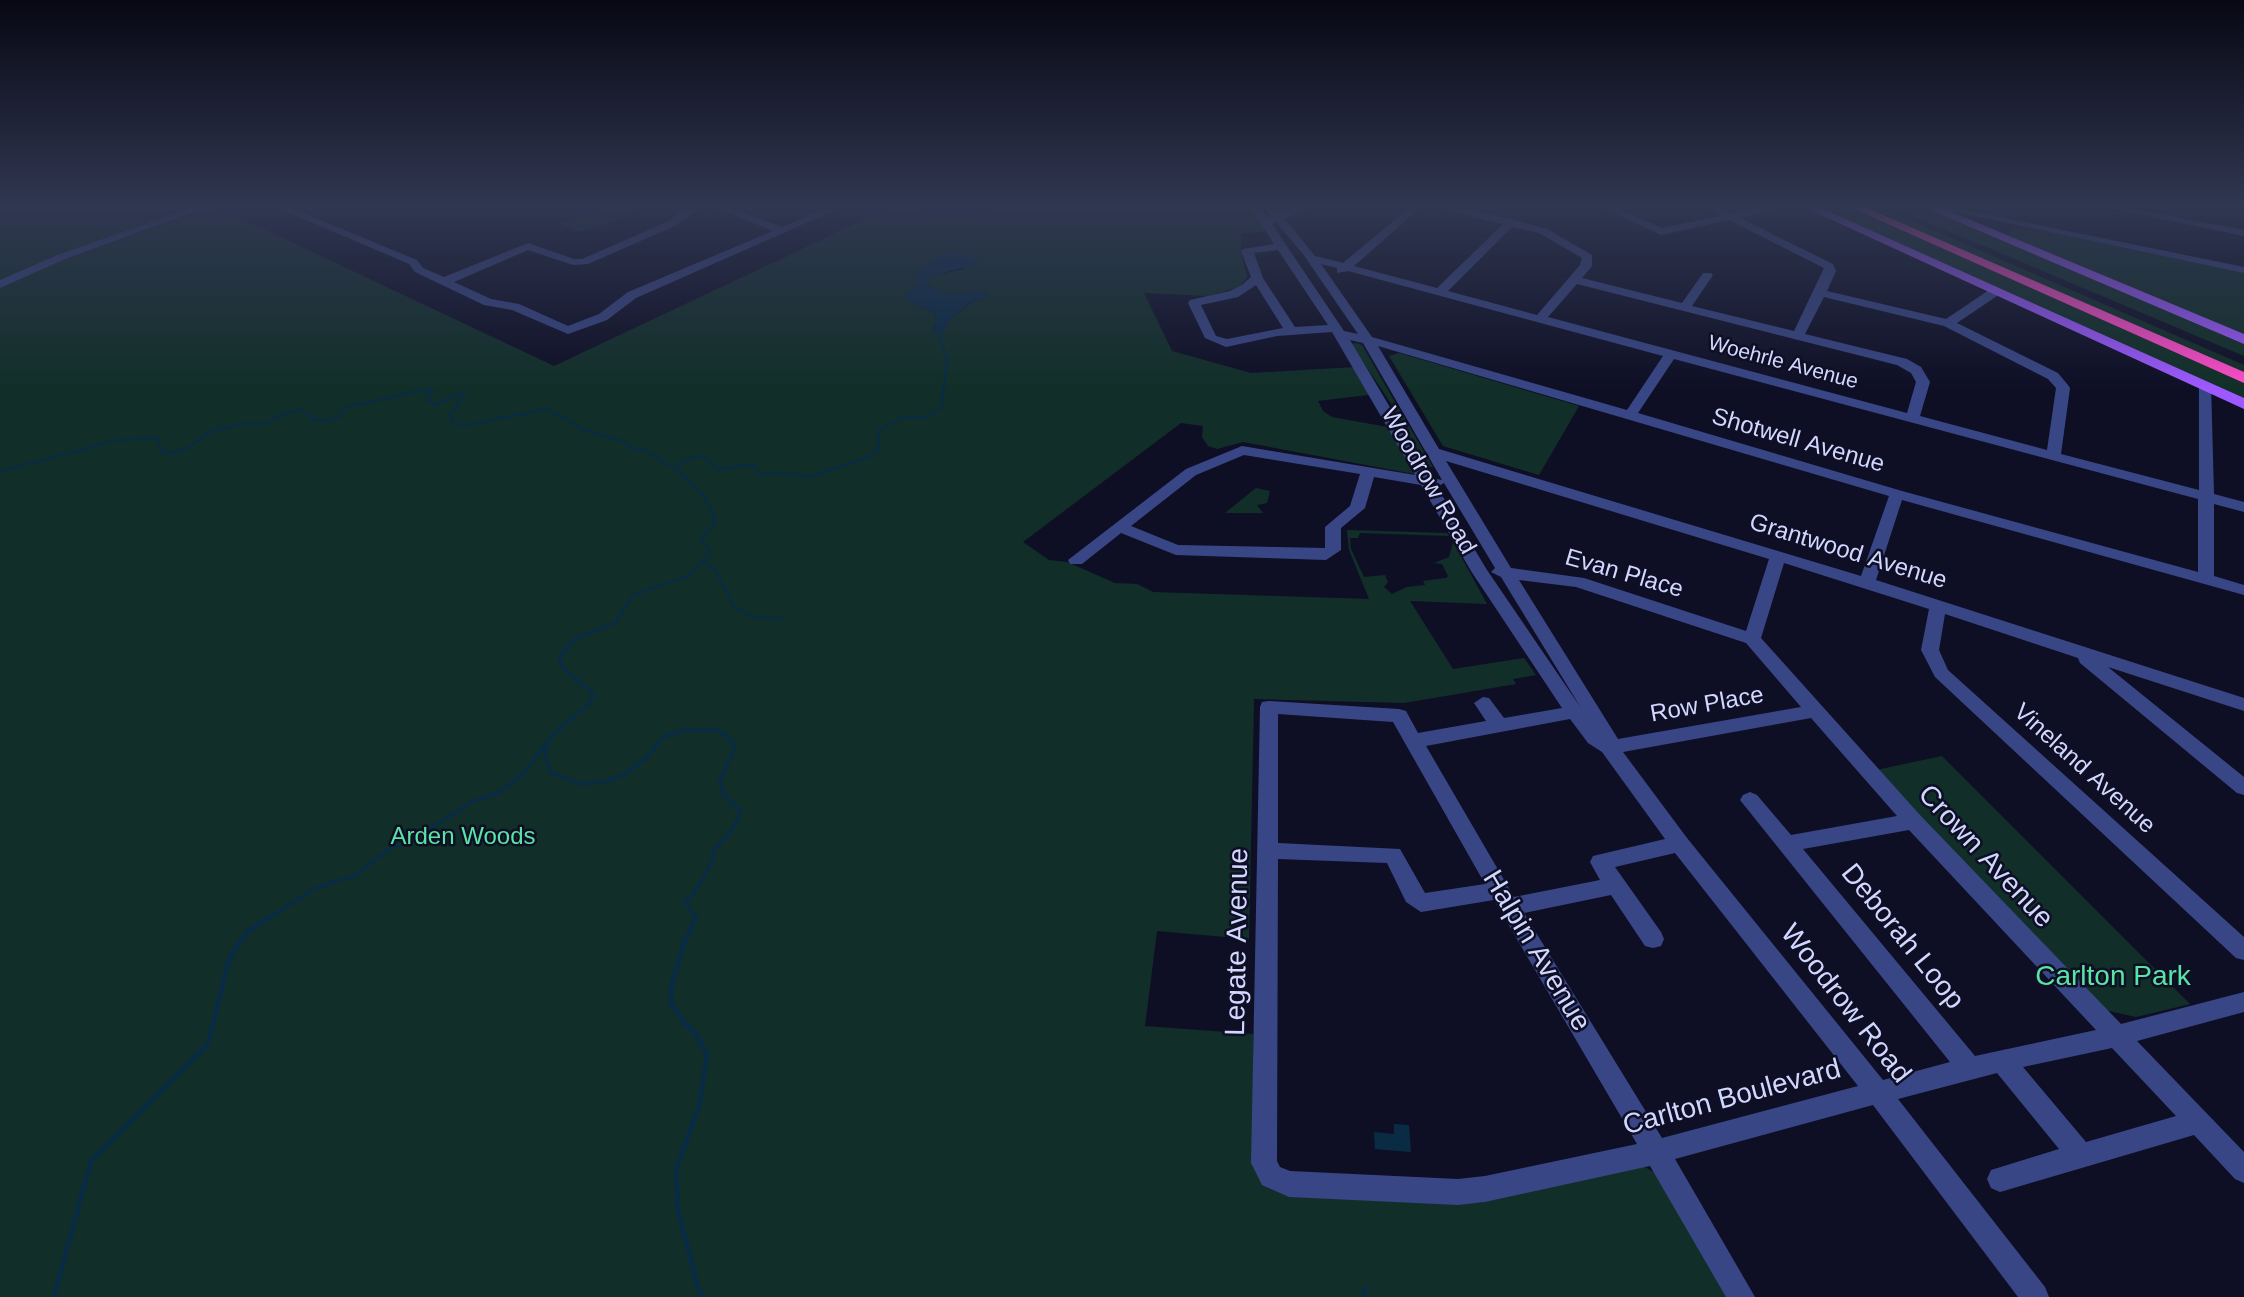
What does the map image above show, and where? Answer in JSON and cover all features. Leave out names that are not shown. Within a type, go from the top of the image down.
[{"type":"highway","points":[[1995,269],[2244,378]]},
{"type":"highway","points":[[2026,269],[2244,363]]},
{"type":"main road","points":[[1946,269],[2244,404]]},
{"type":"main road","points":[[2076,269],[2244,339]]},
{"type":"street","points":[[0,284],[35,269]]},
{"type":"street","points":[[418,269],[488,302],[515,307],[561,328],[574,330],[608,315],[632,295],[691,269]]},
{"type":"street","points":[[443,282],[475,269]]},
{"type":"street","points":[[1253,269],[1291,331]]},
{"type":"street","name":"Woodrow Road","points":[[1296,269],[1337,331],[1479,571],[1574,712],[1595,738],[1609,747],[1680,844],[1878,1092],[2035,1297]]},
{"type":"street","name":"Woodrow Road","points":[[1318,269],[1368,340],[1451,483],[1608,736],[1609,747]]},
{"type":"street","points":[[1328,282],[1344,269]]},
{"type":"street","name":"Woehrle Avenue","points":[[1351,269],[2244,507]]},
{"type":"street","points":[[1439,293],[1464,269]]},
{"type":"street","points":[[1539,320],[1584,269]]},
{"type":"street","points":[[1798,335],[1829,269]]},
{"type":"street","points":[[1685,307],[1707,275]]},
{"type":"street","name":"Shotwell Avenue","points":[[1257,278],[1234,294],[1195,303],[1211,338],[1226,343],[1291,331],[1337,331],[1897,494],[2244,590]]},
{"type":"street","points":[[1575,280],[1798,335],[1910,366],[1923,382],[1912,419]]},
{"type":"street","points":[[1948,323],[1996,291]]},
{"type":"street","points":[[1820,293],[1948,323],[2059,380],[2063,388],[2053,456]]},
{"type":"street","points":[[1630,415],[1670,355]]},
{"type":"street","points":[[2206,387],[2206,579]]},
{"type":"street","points":[[1076,560],[1191,472],[1242,450],[1429,483],[1451,483]]},
{"type":"street","name":"Grantwood Avenue","points":[[1436,453],[1867,583],[2244,705]]},
{"type":"street","points":[[1119,527],[1176,550],[1326,555],[1333,550],[1334,525],[1357,508],[1368,473]]},
{"type":"street","points":[[1867,583],[1897,494]]},
{"type":"street","points":[[1752,639],[1778,556]]},
{"type":"street","name":"Evan Place","points":[[1479,571],[1578,582],[1752,639]]},
{"type":"street","name":"Vineland Avenue","points":[[1938,606],[1930,650],[1941,673],[2244,951]]},
{"type":"street","name":"Crown Avenue","points":[[1752,639],[1913,821],[2244,1170]]},
{"type":"street","points":[[2078,652],[2244,788]]},
{"type":"street","points":[[1483,702],[1499,725]]},
{"type":"street","name":"Halpin Avenue","points":[[1269,707],[1399,716],[1741,1297]]},
{"type":"street","name":"Legate Avenue","points":[[1269,707],[1265,1163],[1271,1177]]},
{"type":"street","name":"Row Place","points":[[1609,747],[1814,711]]},
{"type":"street","points":[[1414,741],[1574,712]]},
{"type":"street","name":"Deborah Loop","points":[[1750,800],[1970,1068]]},
{"type":"street","name":"Deborah Loop","points":[[1787,844],[1913,821]]},
{"type":"street","points":[[1653,939],[1600,862],[1680,844]]},
{"type":"street","points":[[1269,851],[1393,855],[1414,896],[1425,904],[1616,885]]},
{"type":"street","name":"Carlton Boulevard","points":[[1271,1177],[1289,1184],[1458,1192],[1656,1152],[1970,1068],[2116,1036],[2244,1002]]},
{"type":"street","points":[[2003,1062],[2080,1156]]},
{"type":"street","points":[[2000,1179],[2199,1122]]},
{"type":"green space","points":[[0,269],[31,269],[0,280]]},
{"type":"green space","name":"Arden Woods","points":[[40,269],[347,269],[554,366],[761,269],[942,269],[919,283],[903,299],[934,312],[937,321],[932,330],[942,332],[950,320],[973,301],[988,298],[984,292],[976,290],[953,295],[927,286],[931,276],[964,269],[1245,269],[1247,277],[1240,287],[1208,296],[1144,293],[1172,351],[1251,373],[1356,367],[1376,394],[1318,401],[1323,411],[1332,417],[1393,428],[1410,459],[1406,461],[1414,474],[1243,442],[1217,449],[1208,446],[1202,437],[1203,426],[1181,423],[1023,542],[1049,560],[1067,562],[1115,583],[1137,584],[1153,592],[1369,599],[1349,550],[1347,530],[1447,533],[1449,536],[1360,533],[1358,538],[1350,538],[1351,549],[1364,577],[1385,575],[1388,582],[1384,587],[1392,594],[1407,587],[1425,585],[1423,581],[1446,578],[1448,576],[1442,564],[1434,563],[1449,557],[1453,542],[1487,604],[1410,601],[1453,669],[1524,658],[1536,675],[1513,679],[1516,684],[1404,703],[1254,699],[1249,939],[1157,931],[1145,1026],[1253,1034],[1254,1160],[1282,1191],[1480,1203],[1643,1166],[1657,1174],[1729,1297],[0,1297],[0,287]]},
{"type":"green space","points":[[1954,269],[1987,269],[2244,382],[2244,400]]},
{"type":"green space","points":[[2005,269],[2022,269],[2244,365],[2244,374]]},
{"type":"green space","points":[[2037,269],[2070,269],[2244,342],[2244,356]]},
{"type":"green space","points":[[2085,269],[2227,269],[2244,272],[2244,335]]},
{"type":"green space","points":[[1352,344],[1362,345],[1433,467],[1427,467],[1390,402],[1353,347]]},
{"type":"green space","points":[[1399,353],[1579,406],[1539,475],[1443,446],[1389,356]]},
{"type":"green space","points":[[1256,488],[1270,491],[1267,503],[1257,505],[1263,513],[1225,513]]},
{"type":"green space","name":"Carlton Park","points":[[1942,756],[2190,1004],[2136,1017],[2095,1008],[1876,770]]},
{"type":"water","points":[[922,269],[960,269],[931,276],[927,286],[953,295],[976,290],[984,292],[988,298],[972,301],[950,320],[942,332],[932,331],[937,321],[934,312],[903,299],[919,283],[915,274]]},
{"type":"water","points":[[1394,1124],[1409,1125],[1411,1152],[1375,1149],[1374,1132],[1394,1134]]},
{"type":"waterway","points":[[675,469],[685,460],[702,456],[718,469],[749,465],[755,467],[760,475],[783,473],[811,477],[868,457],[878,449],[879,430],[903,417],[926,417],[941,408],[947,363],[939,331]]},
{"type":"waterway","points":[[0,471],[115,441],[156,437],[163,453],[172,453],[186,449],[210,432],[223,428],[248,423],[265,424],[285,413],[302,410],[314,420],[326,421],[338,417],[346,407],[428,389],[432,391],[427,400],[434,405],[459,394],[465,395],[450,415],[454,424],[465,425],[548,409],[585,430],[620,440],[636,450],[645,450],[678,471],[706,499],[716,520],[701,539],[710,550],[708,554],[687,577],[633,595],[615,623]]},
{"type":"waterway","points":[[703,561],[715,569],[734,607],[754,617],[782,619]]},
{"type":"waterway","points":[[265,920],[318,887],[356,875],[389,849],[428,830],[473,801],[498,793],[521,776],[554,734],[589,704],[594,694],[563,668],[560,661],[562,653],[575,639],[615,623]]},
{"type":"waterway","points":[[547,747],[545,758],[551,772],[579,784],[607,781],[625,774],[644,760],[665,736],[686,730],[717,730],[730,739],[735,748],[720,781],[723,794],[741,811],[732,830],[712,853],[713,861],[694,893],[685,902],[696,918]]},
{"type":"waterway","points":[[696,918],[684,943],[672,985],[671,1003],[686,1025],[696,1033],[707,1055],[699,1107],[676,1169],[678,1211],[698,1288],[704,1297]]},
{"type":"waterway","points":[[54,1297],[91,1161],[208,1044],[228,963],[237,945],[250,930],[265,920]]},
{"type":"waterway","points":[[1363,1297],[1366,1288]]}]
